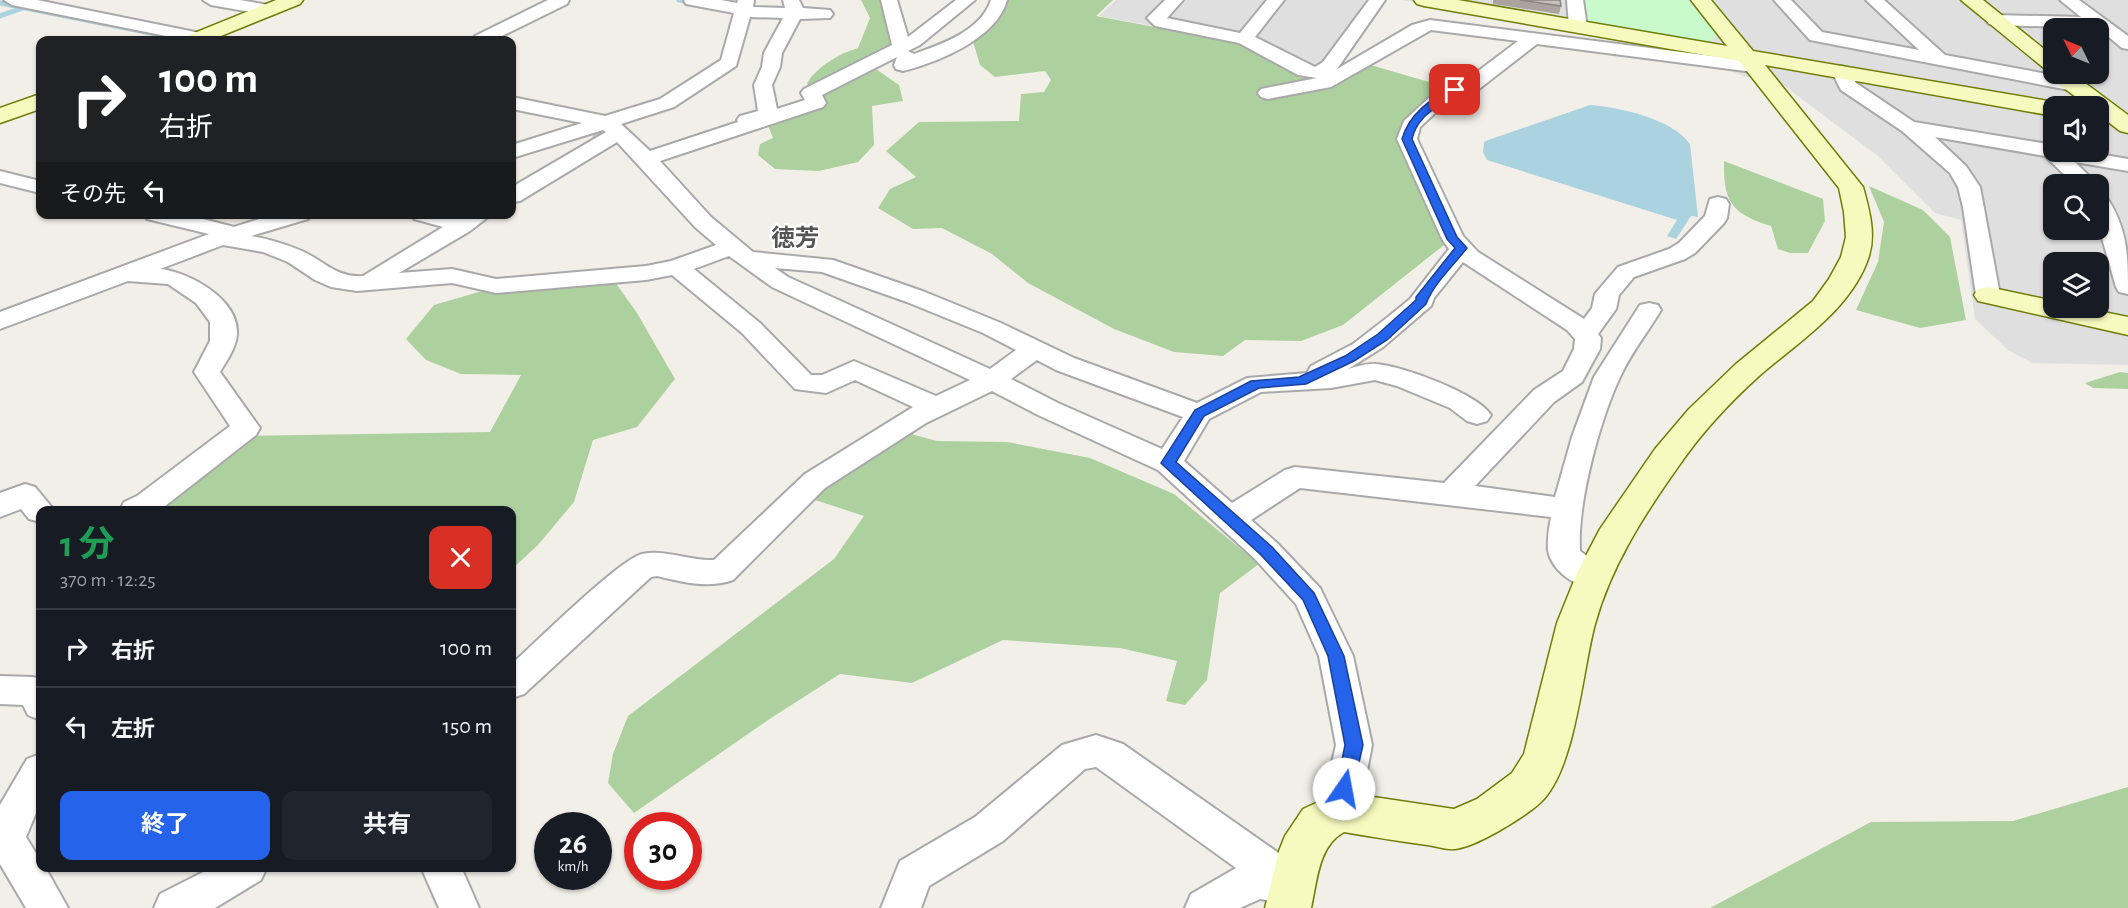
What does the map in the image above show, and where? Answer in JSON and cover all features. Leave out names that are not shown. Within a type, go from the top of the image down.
[{"type":"street","points":[[12,0],[35,3],[183,36]]},
{"type":"street","points":[[211,0],[268,10]]},
{"type":"street","points":[[210,36],[293,0]]},
{"type":"street","points":[[489,36],[561,0]]},
{"type":"street","points":[[692,0],[744,7],[792,7],[824,14]]},
{"type":"street","points":[[889,0],[908,44]]},
{"type":"street","points":[[644,157],[816,103],[811,93],[908,44],[967,0]]},
{"type":"street","points":[[908,44],[915,45],[906,54],[903,65],[950,46],[979,29],[993,15],[999,0]]},
{"type":"street","points":[[1176,0],[1156,18],[1161,22],[1244,39],[1305,71],[1328,75],[1430,25],[1841,72],[2043,107]]},
{"type":"street","points":[[1244,39],[1276,0]]},
{"type":"street","points":[[1268,93],[1324,84],[1330,66],[1377,0]]},
{"type":"street","points":[[1424,0],[1483,5],[1578,27],[1750,61]]},
{"type":"street","points":[[1575,0],[1578,27]]},
{"type":"street","points":[[1291,897],[1301,851],[1319,824],[1340,812],[1455,829],[1492,813],[1527,787],[1544,760],[1576,623],[1594,578],[1618,530],[1667,457],[1708,408],[1788,334],[1823,307],[1842,281],[1855,257],[1859,237],[1857,212],[1851,187],[1701,0]]},
{"type":"street","points":[[1782,0],[1816,36],[1939,60],[2043,75]]},
{"type":"street","points":[[1874,0],[1939,60]]},
{"type":"street","points":[[1971,0],[2043,59]]},
{"type":"street","points":[[2068,0],[2092,18]]},
{"type":"street","points":[[516,193],[613,128],[667,103],[730,62],[744,7]]},
{"type":"street","points":[[644,157],[768,114],[763,85],[792,7]]},
{"type":"street","points":[[1995,20],[2043,22]]},
{"type":"street","points":[[2109,30],[2127,42]]},
{"type":"street","points":[[1451,494],[1544,396],[1573,376],[1587,349],[1588,338],[1576,325],[1470,257],[1453,239],[1407,139],[1411,125],[1439,99],[1455,90],[1472,85],[1534,38]]},
{"type":"street","points":[[1841,72],[1848,86],[1909,127],[1959,170],[1969,187],[1988,295],[2128,326]]},
{"type":"street","points":[[2073,84],[2118,121]]},
{"type":"street","points":[[516,104],[613,128],[644,157],[703,222],[780,282],[1168,463],[1266,551],[1309,597],[1336,656],[1354,745],[1340,812]]},
{"type":"street","points":[[0,116],[33,108]]},
{"type":"street","points":[[1909,127],[2043,149]]},
{"type":"street","points":[[516,151],[613,128]]},
{"type":"street","points":[[2109,161],[2128,165]]},
{"type":"street","points":[[2064,162],[2076,174]]},
{"type":"street","points":[[0,177],[36,186]]},
{"type":"street","points":[[1585,334],[1604,309],[1607,294],[1626,272],[1677,254],[1687,248],[1716,218],[1719,204]]},
{"type":"street","points":[[174,219],[268,246],[296,257],[323,275],[339,282],[366,283],[452,276],[496,286],[646,273],[741,253],[825,265],[916,297],[992,328],[1065,364],[1199,413]]},
{"type":"street","points":[[0,321],[228,236],[284,219]]},
{"type":"street","points":[[366,283],[472,220]]},
{"type":"street","points":[[2109,221],[2128,287]]},
{"type":"street","points":[[1302,381],[1349,358],[1382,337],[1422,301],[1422,297],[1446,264],[1462,248]]},
{"type":"street","points":[[677,267],[751,328],[804,383],[826,384],[854,369],[936,407]]},
{"type":"street","points":[[126,274],[174,278],[195,289],[216,309],[225,327],[220,352],[207,372],[222,397],[246,428],[144,506]]},
{"type":"street","points":[[1594,578],[1570,562],[1563,550],[1566,509],[1595,408],[1607,377],[1649,310]]},
{"type":"street","points":[[516,680],[642,566],[657,564],[697,573],[722,572],[815,482],[936,407],[992,380],[1035,349]]},
{"type":"street","points":[[1168,463],[1199,413],[1256,384],[1331,380],[1375,372],[1406,380],[1460,402],[1477,415]]},
{"type":"street","points":[[1229,519],[1295,477],[1566,509]]},
{"type":"street","points":[[0,506],[25,494],[36,507]]},
{"type":"street","points":[[0,690],[33,692],[36,698]]},
{"type":"street","points":[[901,908],[914,874],[989,829],[1075,756],[1096,751],[1110,755],[1291,897]]},
{"type":"street","points":[[0,805],[36,766]]},
{"type":"street","points":[[36,777],[17,809],[6,839],[48,908]]},
{"type":"street","points":[[174,908],[220,885],[240,872]]},
{"type":"street","points":[[443,872],[459,908]]},
{"type":"street","points":[[1205,908],[1239,886],[1260,880],[1291,897]]},
{"type":"shaded area","points":[[1116,0],[1386,0],[1336,67],[1340,68],[1316,82],[1236,41],[1099,16]]},
{"type":"shaded area","points":[[1402,0],[2128,0],[2128,365],[2032,363],[2008,350],[1975,319],[1961,220],[1935,213],[1878,156],[1775,79],[1746,77],[1694,56],[1693,50]]},
{"type":"green space","points":[[861,0],[881,0],[892,42],[887,51],[818,85],[809,87],[807,83],[823,66],[836,57],[858,48],[870,18]]},
{"type":"green space","points":[[1008,0],[1113,0],[1096,16],[1235,42],[1313,83],[1367,64],[1436,84],[1460,84],[1419,107],[1403,125],[1442,227],[1444,245],[1343,325],[1301,341],[1245,340],[1223,356],[1174,352],[1114,329],[1028,283],[992,254],[942,228],[913,229],[878,208],[890,189],[916,177],[886,151],[919,122],[1019,121],[1021,94],[1044,92],[1051,80],[1045,71],[995,77],[980,65],[972,38],[998,15]]},
{"type":"green space","points":[[1583,0],[1688,0],[1717,35],[1711,41],[1697,42],[1588,23]]},
{"type":"green space","points":[[873,67],[899,85],[903,101],[872,106],[874,145],[858,162],[819,171],[775,169],[758,155],[760,144],[773,138],[767,123],[819,92]]},
{"type":"green space","points":[[1724,161],[1823,199],[1825,221],[1808,253],[1790,253],[1778,249],[1771,226],[1747,217],[1732,204],[1725,187]]},
{"type":"green space","points":[[1869,186],[1923,210],[1950,237],[1966,320],[1920,328],[1856,310],[1878,262],[1884,222]]},
{"type":"green space","points":[[615,282],[637,313],[675,379],[637,427],[593,440],[574,502],[538,545],[516,565],[516,506],[152,506],[245,436],[490,432],[521,375],[461,374],[426,360],[406,339],[434,305],[489,289]]},
{"type":"green space","points":[[2120,372],[2128,373],[2128,389],[2093,388],[2085,383]]},
{"type":"green space","points":[[904,432],[937,441],[1007,442],[1090,458],[1174,494],[1259,564],[1220,593],[1207,680],[1185,705],[1166,701],[1177,661],[1120,648],[1003,640],[912,683],[840,674],[633,812],[608,783],[613,754],[628,716],[834,559],[864,516],[809,498]]},
{"type":"green space","points":[[2128,787],[2128,908],[1710,908],[1871,822],[2013,821]]},
{"type":"water","points":[[1590,105],[1615,108],[1659,121],[1682,135],[1690,144],[1698,217],[1691,216],[1676,239],[1667,236],[1677,220],[1487,160],[1483,152],[1484,142],[1488,140]]},
{"type":"building","points":[[1520,0],[1560,0],[1561,6]]},
{"type":"waterway","points":[[24,8],[46,0]]},
{"type":"waterway","points":[[679,0],[695,3]]},
{"type":"waterway","points":[[0,3],[24,8]]},
{"type":"waterway","points":[[0,16],[24,8]]},
{"type":"waterway","points":[[24,8],[166,36]]},
{"type":"waterway","points":[[595,137],[600,134],[600,129]]},
{"type":"district","name":"徳芳","points":[[795,239]]},
{"type":"route","points":[[1344,789],[1354,745],[1336,656],[1309,597],[1266,551],[1168,463],[1199,413],[1256,384],[1302,381],[1349,358],[1382,337],[1422,301],[1422,297],[1446,264],[1462,248],[1453,239],[1407,139],[1411,125],[1420,115],[1439,99],[1455,90]]}]
